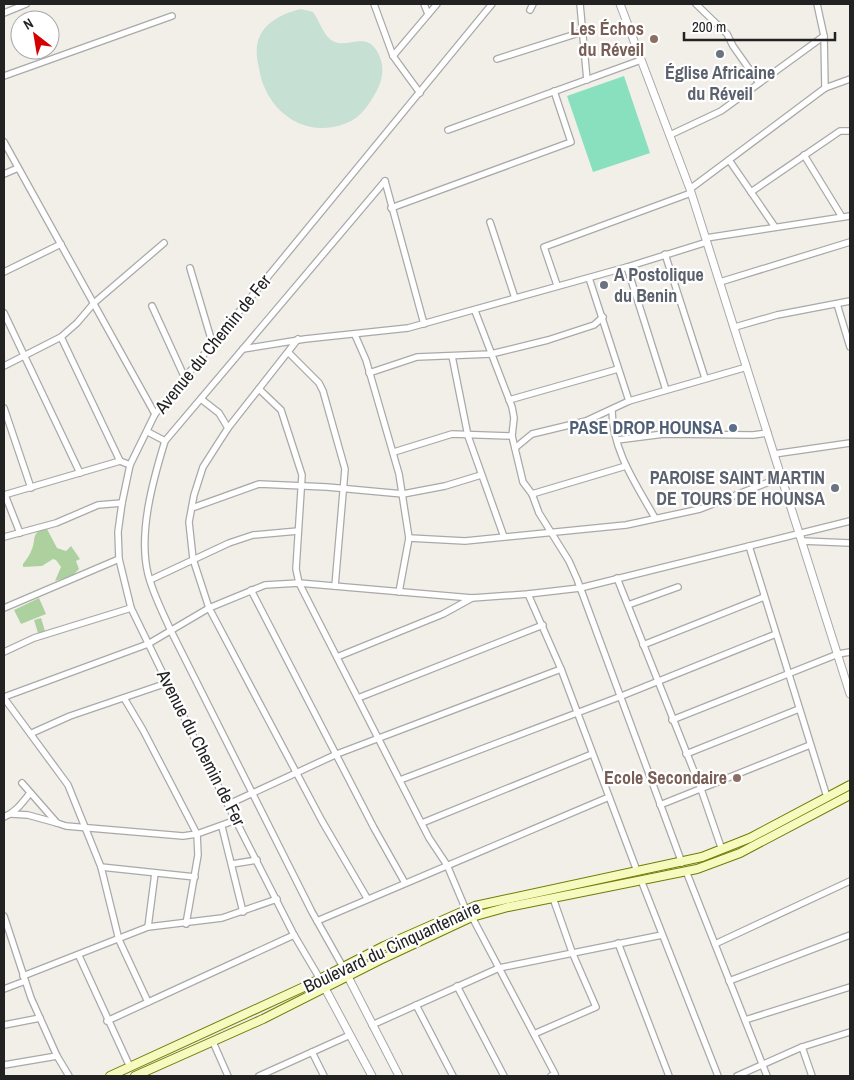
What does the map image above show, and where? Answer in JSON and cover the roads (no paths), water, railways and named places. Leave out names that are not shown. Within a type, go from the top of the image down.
[{"type":"main road","name":"Boulevard du Cinquantenaire","points":[[110,1076],[466,910],[490,902],[682,863],[722,850],[750,838],[850,785]]},
{"type":"main road","name":"Boulevard du Cinquantenaire","points":[[135,1076],[213,1042],[472,917],[553,898],[686,871],[740,853],[850,795]]},
{"type":"street","points":[[4,13],[26,4]]},
{"type":"street","points":[[374,4],[393,56],[420,93]]},
{"type":"street","points":[[424,4],[428,14]]},
{"type":"street","points":[[393,56],[437,4]]},
{"type":"street","name":"Avenue du Chemin de Fer","points":[[320,979],[294,934],[131,608],[120,559],[118,532],[122,502],[130,465],[148,432],[155,414],[184,376],[492,4]]},
{"type":"street","points":[[580,4],[587,80]]},
{"type":"street","points":[[621,4],[691,191],[850,694]]},
{"type":"street","points":[[696,4],[727,34],[733,46],[759,83]]},
{"type":"street","points":[[817,4],[824,36],[825,88]]},
{"type":"street","points":[[4,76],[172,16]]},
{"type":"street","points":[[497,59],[582,32]]},
{"type":"street","points":[[670,135],[721,111],[824,36]]},
{"type":"street","points":[[448,130],[641,60]]},
{"type":"street","points":[[557,286],[544,248],[691,191],[825,88],[850,79]]},
{"type":"street","points":[[424,324],[391,208],[571,142],[554,92]]},
{"type":"street","points":[[751,192],[840,131],[850,131]]},
{"type":"street","points":[[4,142],[155,414]]},
{"type":"street","points":[[804,156],[842,217]]},
{"type":"street","points":[[729,160],[775,227]]},
{"type":"street","points":[[4,174],[18,168]]},
{"type":"street","name":"Avenue du Chemin de Fer","points":[[391,208],[385,181],[165,441],[150,490],[145,551],[150,580],[172,632],[254,792],[317,921],[348,976],[399,1076]]},
{"type":"street","points":[[243,349],[298,340],[382,332],[424,324],[627,267],[706,240],[850,216]]},
{"type":"street","points":[[490,222],[515,298]]},
{"type":"street","points":[[720,282],[850,242]]},
{"type":"street","points":[[4,366],[61,337],[77,323],[94,303],[164,243]]},
{"type":"street","points":[[4,272],[61,244]]},
{"type":"street","points":[[665,254],[705,378]]},
{"type":"street","points":[[627,267],[666,390]]},
{"type":"street","points":[[190,268],[212,342]]},
{"type":"street","points":[[589,278],[629,401]]},
{"type":"street","points":[[735,327],[777,315],[850,301]]},
{"type":"street","points":[[837,304],[850,347]]},
{"type":"street","points":[[152,306],[184,376]]},
{"type":"street","points":[[475,311],[514,418],[512,436],[522,482],[532,494],[539,513],[569,561],[682,863]]},
{"type":"street","points":[[4,313],[80,472]]},
{"type":"street","points":[[369,373],[416,358],[490,354],[578,331],[594,325],[602,317]]},
{"type":"street","points":[[355,334],[394,452],[402,494],[409,538],[399,592]]},
{"type":"street","points":[[61,337],[120,461]]},
{"type":"street","points":[[298,340],[228,428],[204,467],[192,508],[189,536],[193,559],[209,608],[297,771],[322,822],[368,898]]},
{"type":"street","points":[[289,353],[319,383],[323,391],[345,470],[335,586]]},
{"type":"street","points":[[452,356],[468,436],[504,537]]},
{"type":"street","points":[[515,448],[532,434],[586,421],[629,401],[747,367]]},
{"type":"street","points":[[509,400],[618,369]]},
{"type":"street","points":[[259,389],[281,410],[302,475],[296,569],[300,582],[422,823],[447,865],[466,910]]},
{"type":"street","points":[[200,399],[222,417],[228,428]]},
{"type":"street","points":[[4,408],[31,488]]},
{"type":"street","points":[[612,410],[613,424],[626,466],[655,518]]},
{"type":"street","points":[[148,432],[165,441]]},
{"type":"street","points":[[617,440],[664,434],[753,435],[768,433]]},
{"type":"street","points":[[394,452],[452,434],[512,436]]},
{"type":"street","points":[[774,454],[850,443]]},
{"type":"street","points":[[20,533],[4,495],[120,461],[130,465]]},
{"type":"street","points":[[532,494],[626,466]]},
{"type":"street","points":[[192,508],[259,484],[344,488],[402,494],[446,486],[481,475]]},
{"type":"street","points":[[409,538],[466,541],[626,525],[712,506],[732,495],[782,477]]},
{"type":"street","points":[[4,537],[56,523],[98,504],[122,502]]},
{"type":"street","points":[[148,1002],[119,940],[101,866],[87,827],[68,785],[32,733],[4,698],[148,644],[172,632],[209,608],[265,585],[300,582],[472,598],[528,594],[580,588],[749,546],[801,537],[850,520]]},
{"type":"street","points":[[150,580],[213,549],[253,535],[298,531]]},
{"type":"street","points":[[801,537],[850,543]]},
{"type":"street","points":[[749,546],[826,797]]},
{"type":"street","points":[[4,608],[120,559]]},
{"type":"street","points":[[617,578],[701,789],[722,850]]},
{"type":"street","points":[[628,605],[678,587]]},
{"type":"street","points":[[250,590],[374,828],[405,883]]},
{"type":"street","points":[[528,594],[561,668],[637,871]]},
{"type":"street","points":[[643,645],[764,597]]},
{"type":"street","points":[[337,657],[442,614],[472,598]]},
{"type":"street","points":[[4,652],[34,638],[131,608]]},
{"type":"street","points":[[358,698],[542,625]]},
{"type":"street","points":[[400,780],[619,697],[776,634]]},
{"type":"street","points":[[672,720],[838,654],[850,652]]},
{"type":"street","points":[[229,804],[337,754],[561,668]]},
{"type":"street","points":[[32,733],[70,716],[168,683]]},
{"type":"street","points":[[124,698],[198,834],[195,877],[186,924]]},
{"type":"street","points":[[686,754],[799,710]]},
{"type":"street","points":[[660,805],[810,745]]},
{"type":"street","points":[[422,823],[592,754]]},
{"type":"street","points":[[22,783],[57,823]]},
{"type":"street","points":[[4,817],[11,814],[30,793]]},
{"type":"street","points":[[317,921],[609,797]]},
{"type":"street","points":[[11,814],[28,815],[57,823],[166,835],[198,834],[222,827],[236,820]]},
{"type":"street","points":[[222,827],[243,912]]},
{"type":"street","points":[[232,864],[257,860]]},
{"type":"street","points":[[101,866],[195,877]]},
{"type":"street","points":[[686,871],[767,1076]]},
{"type":"street","points":[[148,927],[155,873]]},
{"type":"street","points":[[641,880],[718,1076]]},
{"type":"street","points":[[715,944],[850,881]]},
{"type":"street","points":[[534,1034],[596,1007],[572,952],[553,898]]},
{"type":"street","points":[[4,990],[24,979],[148,927],[186,924],[222,918],[277,899]]},
{"type":"street","points":[[4,916],[6,930],[24,979],[57,1056],[69,1076]]},
{"type":"street","points":[[472,917],[555,1074],[551,1076]]},
{"type":"street","points":[[107,1021],[294,934]]},
{"type":"street","points":[[372,1025],[498,968],[662,934]]},
{"type":"street","points":[[729,981],[850,935]]},
{"type":"street","points":[[618,943],[669,1076]]},
{"type":"street","points":[[79,956],[107,1021],[130,1067]]},
{"type":"street","points":[[320,979],[372,1076]]},
{"type":"street","points":[[457,986],[504,1076]]},
{"type":"street","points":[[745,1020],[850,987]]},
{"type":"street","points":[[416,1005],[453,1076]]},
{"type":"street","points":[[4,1025],[40,1018]]},
{"type":"street","points":[[737,1076],[802,1048],[850,1032]]},
{"type":"street","points":[[259,1076],[350,1035]]},
{"type":"street","points":[[213,1042],[228,1076]]},
{"type":"street","points":[[802,1048],[812,1076]]},
{"type":"street","points":[[312,1052],[324,1076]]},
{"type":"street","points":[[4,1064],[57,1056]]},
{"type":"street","points":[[273,1070],[276,1076]]},
{"type":"place","name":"Les Échos du Réveil","points":[[654,39]]},
{"type":"place","name":"Église Africaine du Réveil","points":[[720,54]]},
{"type":"place","name":"A Postolique du Benin","points":[[604,285]]},
{"type":"place","name":"PASE DROP HOUNSA","points":[[733,428]]},
{"type":"place","name":"PAROISE SAINT MARTIN DE TOURS DE HOUNSA","points":[[835,488]]},
{"type":"place","name":"Ecole Secondaire","points":[[737,778]]}]
